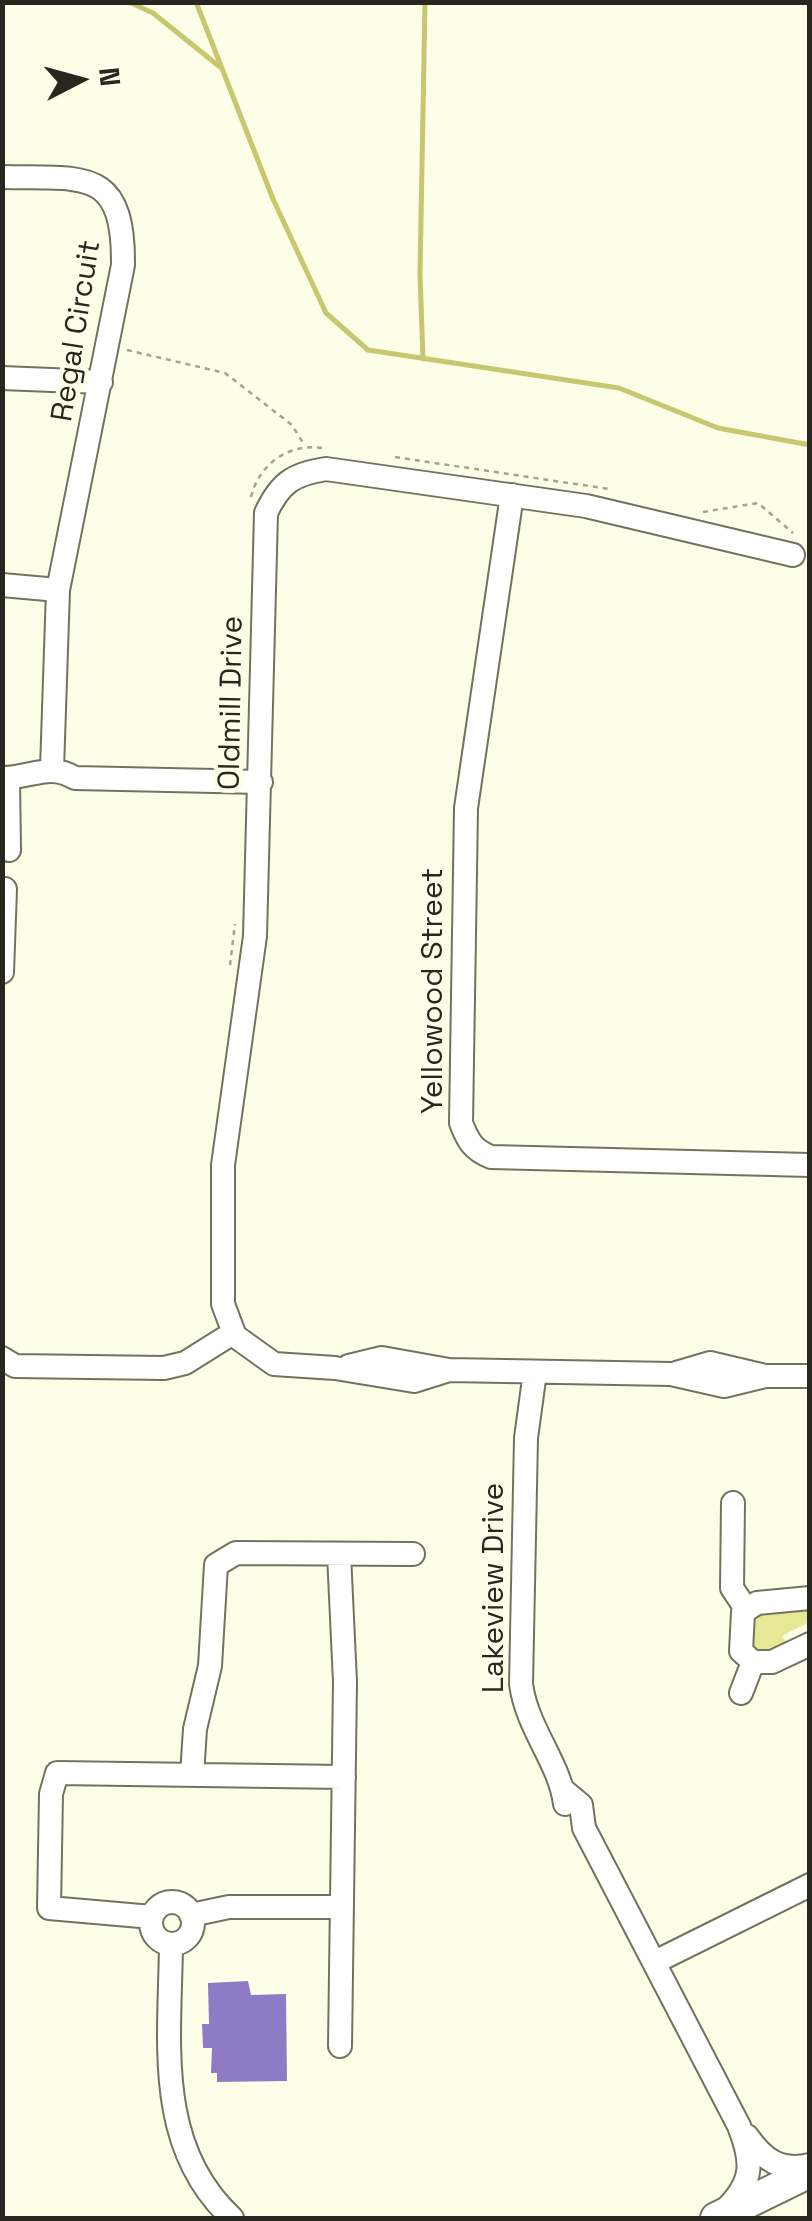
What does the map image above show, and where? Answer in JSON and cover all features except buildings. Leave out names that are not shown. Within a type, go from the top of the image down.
[{"type":"main road","points":[[716,2218],[810,2168]]},
{"type":"street","name":"Regal Circuit","points":[[2,177],[88,179],[113,198],[124,230],[123,265],[102,382],[58,590],[52,769]]},
{"type":"street","points":[[2,378],[102,382]]},
{"type":"street","name":"Oldmill Drive","points":[[233,1332],[221,1292],[223,1165],[255,936],[266,514],[278,488],[298,474],[326,469],[586,506],[796,546]]},
{"type":"street","name":"Yellowood Street","points":[[512,495],[466,808],[461,1123],[467,1140],[490,1158],[810,1165]]},
{"type":"street","points":[[2,586],[58,590]]},
{"type":"street","points":[[8,850],[5,778],[30,778],[52,769],[75,778],[261,782]]},
{"type":"street","points":[[2,972],[5,889]]},
{"type":"street","points":[[2,1358],[15,1366],[164,1368],[192,1359],[233,1332],[254,1353],[274,1364],[335,1368],[414,1381],[450,1370],[671,1374],[724,1386],[765,1376],[810,1376]]},
{"type":"street","name":"Lakeview Drive","points":[[526,1372],[521,1684],[529,1722],[563,1790],[581,1804],[584,1828],[657,1961],[739,2126]]},
{"type":"street","points":[[734,1502],[732,1588],[746,1609]]},
{"type":"street","points":[[192,1775],[194,1728],[210,1666],[216,1565],[236,1554],[412,1554]]},
{"type":"street","points":[[339,1554],[344,1777],[340,2046]]},
{"type":"street","points":[[810,1598],[757,1603],[746,1609],[740,1619],[739,1642],[743,1655],[753,1662],[772,1662],[810,1644]]},
{"type":"street","points":[[741,1693],[753,1662]]},
{"type":"street","points":[[152,1917],[40,1916],[51,1794],[57,1773],[344,1777]]},
{"type":"street","points":[[657,1961],[810,1885]]},
{"type":"street","points":[[171,1944],[156,1937],[152,1917],[159,1906],[172,1902],[191,1914],[228,1907],[342,1908]]},
{"type":"street","points":[[171,1944],[189,1935],[191,1914]]},
{"type":"street","points":[[171,1944],[169,2076],[174,2116],[196,2173],[232,2218]]},
{"type":"street","points":[[739,2126],[772,2163],[810,2168]]},
{"type":"street","points":[[716,2218],[748,2182],[750,2160],[739,2126]]},
{"type":"path","points":[[108,346],[225,373],[292,425],[304,444]]},
{"type":"path","points":[[248,507],[253,487],[273,461],[304,444],[333,449]]},
{"type":"path","points":[[390,457],[575,481],[612,490]]},
{"type":"path","points":[[699,512],[758,503],[796,546]]},
{"type":"path","points":[[231,973],[232,930],[238,914]]},
{"type":"green space","points":[[809,1604],[809,1622],[782,1636],[790,1647],[760,1652],[752,1646],[754,1621],[759,1616]]},
{"type":"waterway","points":[[129,2],[153,13],[220,67]]},
{"type":"waterway","points":[[196,2],[273,199],[326,313],[368,350],[619,388],[718,428],[810,445]]},
{"type":"waterway","points":[[423,359],[420,274],[425,2]]}]
